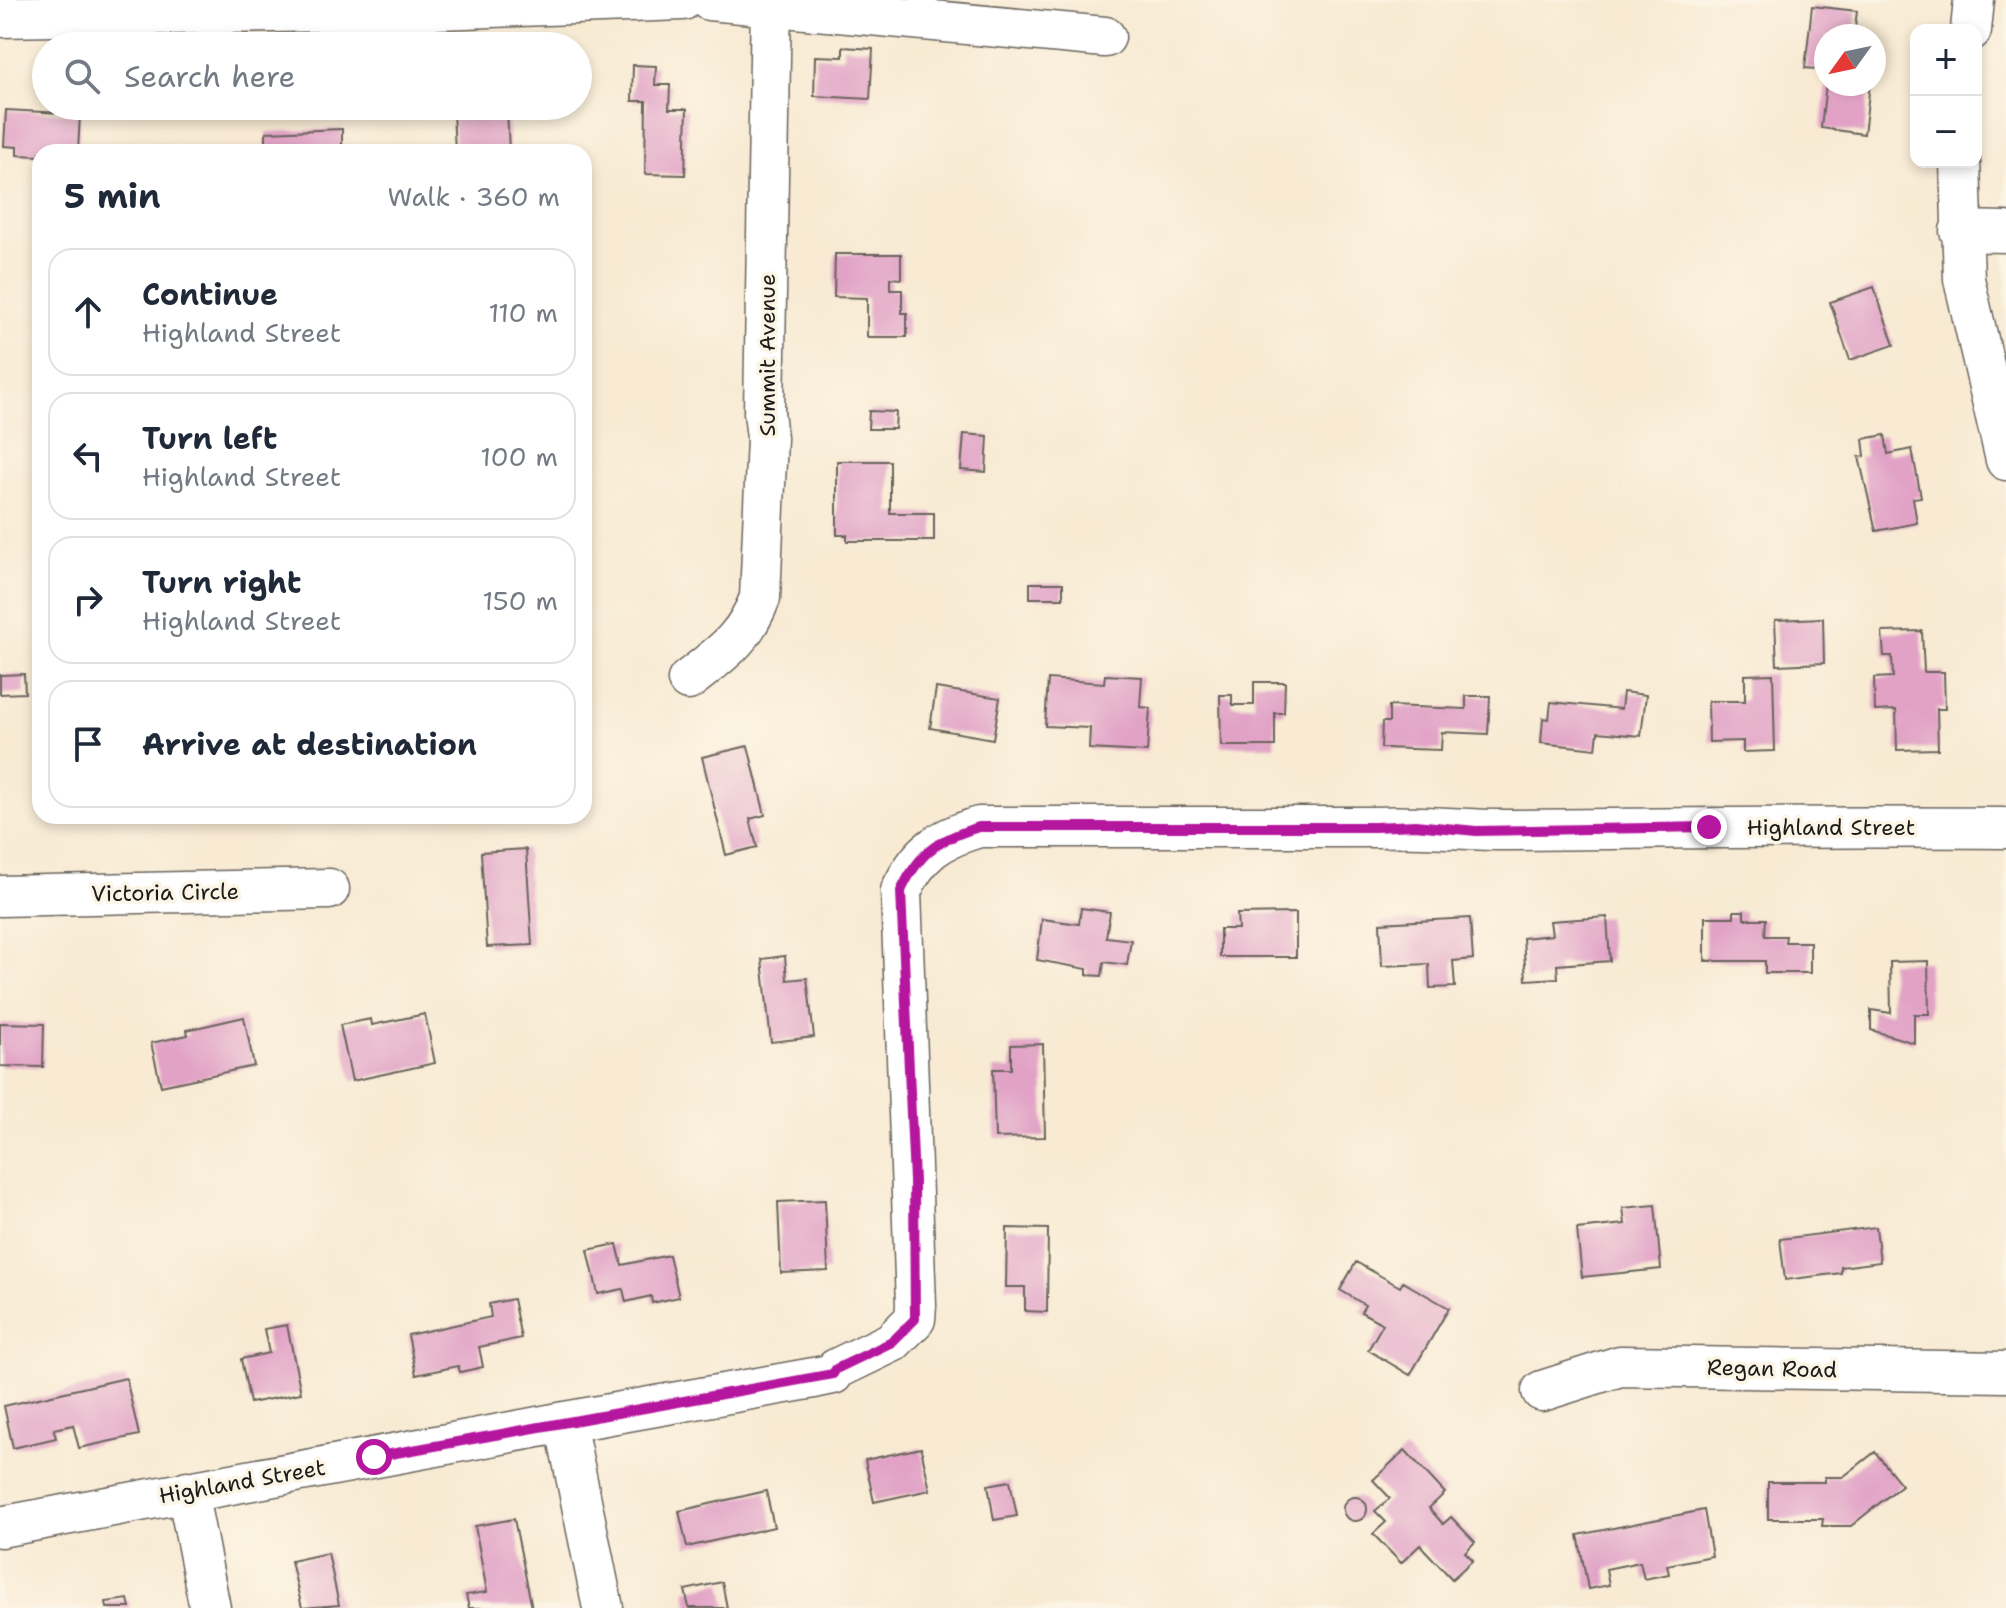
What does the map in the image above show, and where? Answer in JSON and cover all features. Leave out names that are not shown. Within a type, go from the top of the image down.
[{"type":"street","points":[[0,17],[423,9],[683,0]]},
{"type":"street","points":[[709,0],[771,3],[1105,37]]},
{"type":"street","points":[[1972,24],[1974,0]]},
{"type":"street","name":"Summit Avenue","points":[[688,680],[730,648],[751,622],[760,598],[767,438],[764,412],[771,3]]},
{"type":"street","points":[[1960,168],[1964,279],[2006,460]]},
{"type":"street","points":[[1960,231],[2006,232]]},
{"type":"street","name":"Highland Street","points":[[0,1527],[833,1374],[836,1369],[892,1342],[915,1319],[914,1181],[901,891],[909,874],[930,849],[949,836],[979,827],[1415,825],[1476,831],[2006,828]]},
{"type":"street","name":"Victoria Circle","points":[[0,896],[329,889]]},
{"type":"street","name":"Regan Road","points":[[1542,1391],[1620,1366],[2006,1372]]},
{"type":"street","points":[[565,1422],[603,1608]]},
{"type":"street","points":[[187,1491],[210,1608]]},
{"type":"building","points":[[1812,6],[1857,11],[1855,24],[1814,24],[1814,69],[1805,68]]},
{"type":"building","points":[[843,47],[873,49],[870,99],[814,96],[815,56],[843,57]]},
{"type":"building","points":[[633,65],[656,66],[655,85],[670,85],[669,109],[687,109],[685,175],[645,174],[646,101],[632,101]]},
{"type":"building","points":[[1825,96],[1869,96],[1864,134],[1821,128]]},
{"type":"building","points":[[6,110],[32,111],[32,120],[80,120],[78,144],[32,144],[32,156],[17,155],[17,147],[4,146]]},
{"type":"building","points":[[453,120],[508,120],[509,144],[455,144]]},
{"type":"building","points":[[342,129],[342,144],[266,144],[266,132]]},
{"type":"building","points":[[835,254],[901,254],[901,279],[890,278],[890,290],[902,290],[902,313],[907,313],[907,337],[867,337],[867,298],[834,297]]},
{"type":"building","points":[[1874,287],[1894,345],[1850,360],[1830,302]]},
{"type":"building","points":[[869,411],[896,412],[895,429],[868,429]]},
{"type":"building","points":[[964,434],[988,436],[986,472],[961,470]]},
{"type":"building","points":[[1885,435],[1888,454],[1912,449],[1921,497],[1913,498],[1917,523],[1876,531],[1859,457],[1865,456],[1863,439]]},
{"type":"building","points":[[837,461],[890,461],[890,513],[934,513],[934,541],[847,541],[847,535],[837,535]]},
{"type":"building","points":[[1030,583],[1063,583],[1063,598],[1030,598]]},
{"type":"building","points":[[1823,618],[1824,663],[1777,665],[1775,620]]},
{"type":"building","points":[[1922,631],[1924,672],[1944,672],[1945,709],[1937,709],[1938,749],[1897,750],[1896,710],[1875,711],[1874,678],[1893,677],[1892,656],[1884,656],[1882,632]]},
{"type":"building","points":[[24,674],[25,693],[0,694],[0,675]]},
{"type":"building","points":[[1773,674],[1775,751],[1743,752],[1743,741],[1709,742],[1708,701],[1745,701],[1745,675]]},
{"type":"building","points":[[1105,675],[1142,677],[1140,707],[1150,708],[1147,752],[1089,749],[1090,728],[1045,726],[1048,679],[1104,683]]},
{"type":"building","points":[[1254,682],[1285,682],[1284,713],[1275,713],[1275,746],[1221,746],[1220,695],[1232,695],[1232,705],[1254,705]]},
{"type":"building","points":[[936,688],[1000,698],[993,739],[930,728]]},
{"type":"building","points":[[1623,692],[1646,695],[1641,736],[1598,732],[1596,749],[1541,743],[1543,718],[1549,719],[1551,702],[1621,709]]},
{"type":"building","points":[[1466,696],[1490,696],[1488,734],[1442,732],[1441,750],[1381,748],[1382,722],[1389,722],[1389,706],[1466,709]]},
{"type":"building","points":[[748,746],[765,815],[750,819],[757,847],[726,855],[702,757]]},
{"type":"building","points":[[526,849],[532,945],[487,947],[481,852]]},
{"type":"building","points":[[1081,908],[1110,912],[1106,937],[1131,940],[1127,965],[1104,962],[1102,976],[1087,975],[1087,969],[1037,960],[1042,919],[1079,924]]},
{"type":"building","points":[[1734,911],[1744,911],[1744,919],[1766,919],[1765,936],[1786,936],[1785,942],[1810,942],[1810,973],[1765,973],[1765,961],[1705,961],[1705,917],[1734,917]]},
{"type":"building","points":[[1296,913],[1296,957],[1220,957],[1220,929],[1238,929],[1237,914]]},
{"type":"building","points":[[1607,917],[1610,961],[1557,965],[1558,978],[1526,980],[1523,938],[1552,935],[1550,921]]},
{"type":"building","points":[[1470,918],[1473,959],[1453,961],[1455,987],[1430,988],[1429,964],[1382,966],[1380,923]]},
{"type":"building","points":[[785,956],[787,980],[807,978],[814,1037],[771,1042],[762,959]]},
{"type":"building","points":[[1928,961],[1929,1014],[1914,1014],[1914,1043],[1871,1030],[1871,1010],[1891,1013],[1890,962]]},
{"type":"building","points":[[425,1014],[435,1063],[352,1081],[340,1025],[371,1019],[372,1025]]},
{"type":"building","points":[[244,1017],[254,1066],[161,1086],[151,1043],[188,1035],[187,1030]]},
{"type":"building","points":[[0,1023],[44,1024],[43,1067],[0,1066]]},
{"type":"building","points":[[1043,1044],[1045,1137],[995,1138],[993,1069],[1011,1069],[1011,1045]]},
{"type":"building","points":[[825,1200],[828,1271],[781,1273],[778,1202]]},
{"type":"building","points":[[1655,1205],[1661,1269],[1582,1277],[1577,1229],[1625,1224],[1623,1208]]},
{"type":"building","points":[[1876,1227],[1880,1262],[1841,1267],[1841,1273],[1785,1280],[1780,1239]]},
{"type":"building","points":[[1007,1228],[1048,1229],[1047,1312],[1025,1311],[1025,1287],[1006,1287]]},
{"type":"building","points":[[617,1244],[622,1265],[669,1255],[679,1297],[652,1303],[651,1296],[626,1302],[623,1289],[598,1294],[588,1250]]},
{"type":"building","points":[[1356,1262],[1400,1287],[1403,1282],[1449,1308],[1410,1375],[1368,1350],[1383,1324],[1361,1312],[1365,1305],[1340,1290]]},
{"type":"building","points":[[513,1299],[521,1338],[479,1347],[483,1367],[460,1372],[458,1366],[416,1375],[408,1335],[491,1317],[489,1304]]},
{"type":"building","points":[[287,1325],[301,1393],[250,1403],[241,1359],[269,1353],[264,1329]]},
{"type":"building","points":[[126,1378],[139,1435],[79,1448],[73,1425],[54,1429],[56,1438],[13,1448],[4,1406]]},
{"type":"building","points":[[921,1448],[930,1490],[874,1502],[865,1460]]},
{"type":"building","points":[[1405,1450],[1445,1493],[1429,1508],[1443,1524],[1451,1517],[1475,1542],[1465,1552],[1473,1560],[1452,1579],[1420,1545],[1401,1563],[1373,1534],[1386,1522],[1375,1511],[1390,1498],[1373,1480]]},
{"type":"building","points":[[1875,1452],[1902,1485],[1851,1526],[1822,1526],[1823,1519],[1768,1519],[1768,1482],[1825,1482],[1825,1477],[1843,1477]]},
{"type":"building","points":[[1010,1481],[1017,1516],[994,1520],[988,1485]]},
{"type":"building","points":[[766,1491],[774,1527],[687,1547],[679,1511]]},
{"type":"building","points":[[1355,1497],[1363,1501],[1367,1509],[1363,1517],[1355,1521],[1347,1517],[1343,1509],[1347,1501]]},
{"type":"building","points":[[1704,1510],[1712,1556],[1667,1565],[1669,1574],[1644,1579],[1640,1562],[1606,1569],[1609,1585],[1588,1589],[1578,1535]]},
{"type":"building","points":[[514,1519],[532,1608],[469,1608],[466,1595],[487,1592],[475,1526]]},
{"type":"building","points":[[328,1553],[339,1605],[302,1608],[291,1561]]},
{"type":"building","points":[[722,1582],[727,1608],[689,1608],[685,1590]]},
{"type":"building","points":[[128,1599],[130,1608],[107,1608],[106,1602]]},
{"type":"route","points":[[374,1457],[833,1374],[836,1369],[892,1342],[915,1319],[914,1181],[901,891],[909,874],[930,849],[949,836],[979,827],[1415,825],[1476,831],[1709,827]]}]
